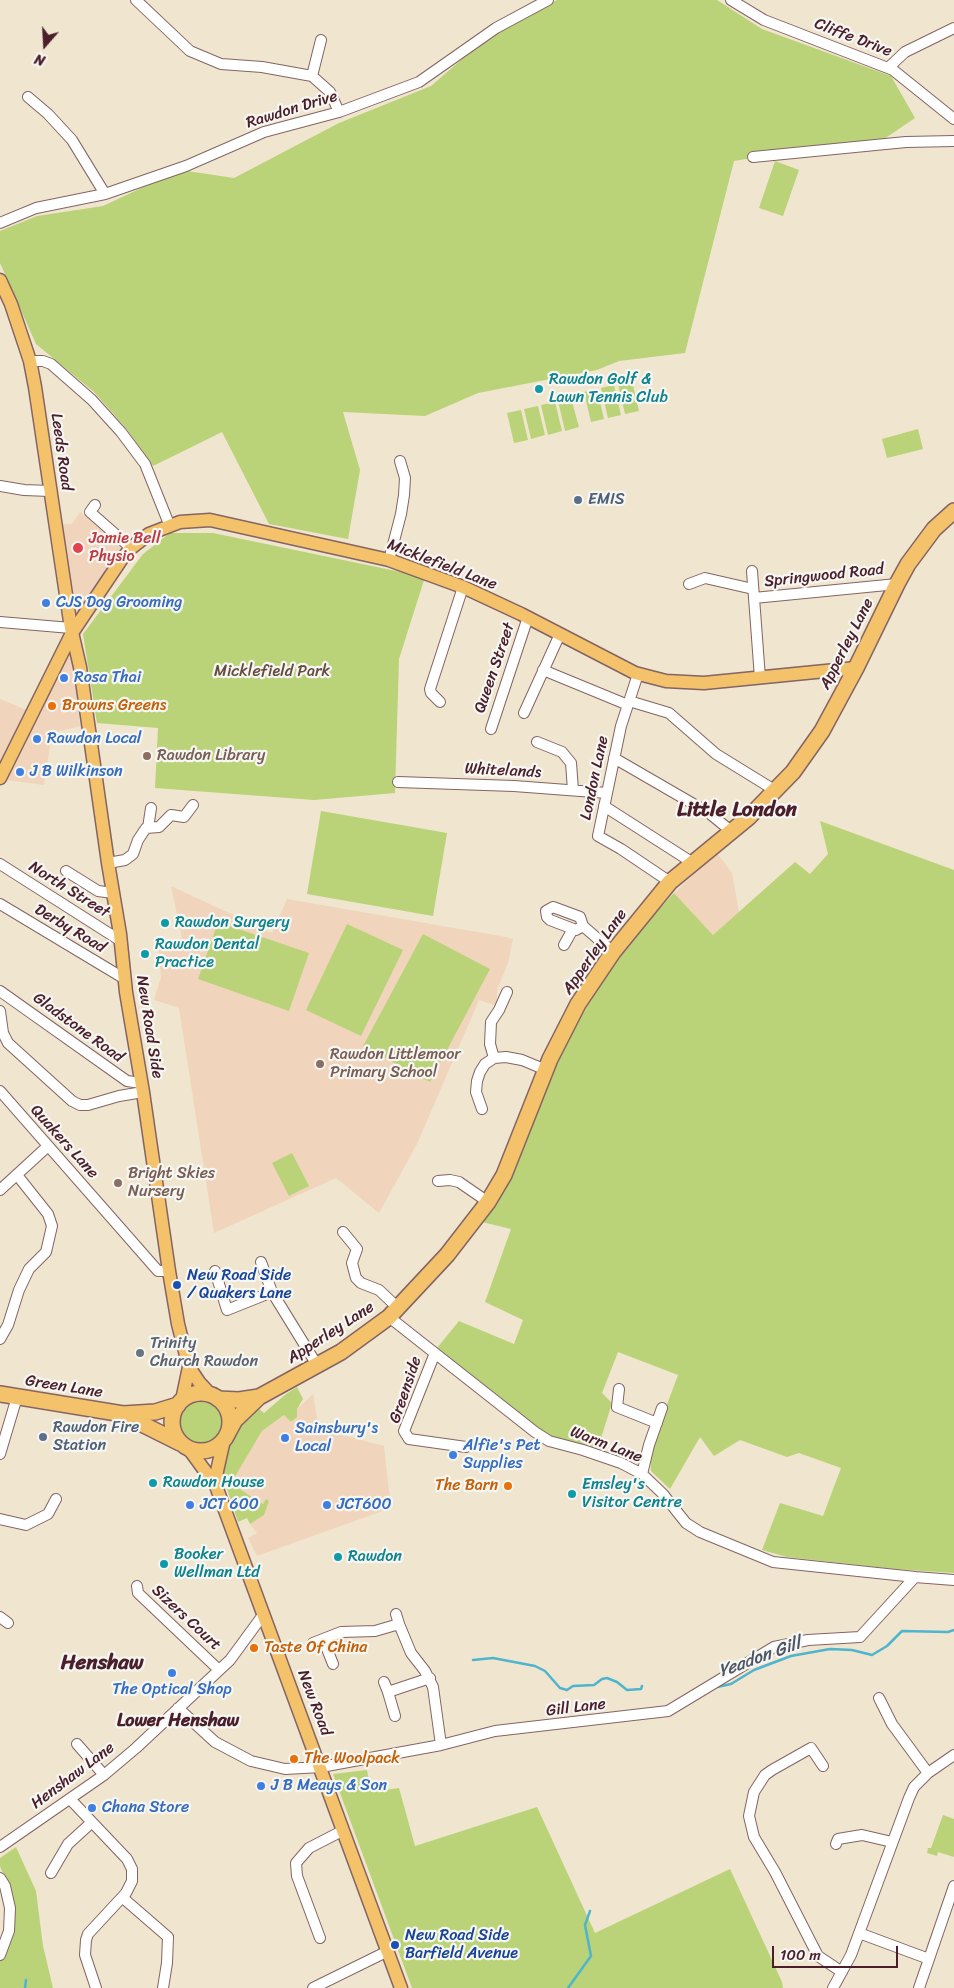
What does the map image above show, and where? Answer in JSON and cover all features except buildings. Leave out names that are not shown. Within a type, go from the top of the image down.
[{"type":"highway","name":"Apperley Lane","points":[[227,1435],[235,1420],[259,1397],[341,1352],[393,1312],[447,1255],[488,1202],[504,1175],[546,1070],[578,1004],[613,952],[670,882],[776,791],[808,753],[856,668],[908,564],[934,529],[954,511]]},
{"type":"highway","name":"Green Lane","points":[[0,1394],[123,1414],[154,1412],[180,1403]]},
{"type":"highway","points":[[193,1394],[215,1397],[229,1413],[227,1435],[217,1446],[208,1451],[199,1452],[185,1446],[173,1432],[172,1424],[172,1417],[180,1403],[193,1394]]},
{"type":"highway","name":"Apperley Lane","points":[[215,1397],[239,1400],[259,1397]]},
{"type":"highway","name":"Green Lane","points":[[123,1414],[185,1446]]},
{"type":"main road","name":"Leeds Road","points":[[1,283],[11,304],[30,361],[72,631]]},
{"type":"main road","name":"Micklefield Lane","points":[[0,778],[72,631],[131,548],[149,534],[170,524],[210,520],[389,560],[463,587],[528,617],[638,674],[666,682],[685,684],[856,668]]},
{"type":"main road","points":[[66,597],[78,604],[91,604]]},
{"type":"main road","name":"New Road Side","points":[[72,631],[80,667],[169,1271],[189,1367],[199,1382],[215,1397]]},
{"type":"main road","name":"Micklefield Lane","points":[[838,669],[864,652]]},
{"type":"main road","name":"New Road Side","points":[[180,1403],[189,1367]]},
{"type":"main road","name":"New Road","points":[[216,1486],[217,1471],[227,1435]]},
{"type":"main road","name":"New Road","points":[[185,1446],[216,1486],[401,1988]]},
{"type":"street","points":[[136,0],[190,51],[221,64],[262,66],[312,76],[330,92],[339,112]]},
{"type":"street","name":"Rawdon Drive","points":[[0,223],[36,208],[104,194],[186,166],[264,132],[339,112],[419,82],[496,28],[548,0]]},
{"type":"street","name":"Cliffe Drive","points":[[730,0],[764,20],[893,70],[954,119]]},
{"type":"street","points":[[888,68],[905,52],[954,28]]},
{"type":"street","points":[[312,76],[321,40]]},
{"type":"street","points":[[28,97],[48,114],[72,140],[104,194]]},
{"type":"street","points":[[752,157],[906,142],[954,141]]},
{"type":"street","points":[[30,361],[37,360],[51,364],[92,400],[121,432],[145,464],[170,524]]},
{"type":"street","points":[[389,560],[404,495],[405,478],[400,461]]},
{"type":"street","points":[[0,486],[24,490],[50,491]]},
{"type":"street","points":[[95,505],[90,512],[131,548]]},
{"type":"street","name":"Springwood Road","points":[[752,572],[760,678]]},
{"type":"street","points":[[689,584],[705,578],[754,594]]},
{"type":"street","name":"Springwood Road","points":[[754,594],[897,584]]},
{"type":"street","points":[[440,702],[431,693],[430,689],[463,587]]},
{"type":"street","name":"Queen Street","points":[[491,729],[528,617]]},
{"type":"street","points":[[0,622],[72,631]]},
{"type":"street","points":[[524,713],[560,634]]},
{"type":"street","points":[[543,670],[629,703],[669,713],[716,754],[776,791]]},
{"type":"street","name":"London Lane","points":[[638,674],[614,758],[598,836],[670,882]]},
{"type":"street","points":[[537,742],[562,752],[571,763],[573,790]]},
{"type":"street","points":[[614,758],[709,813],[731,831]]},
{"type":"street","name":"Whitelands","points":[[398,782],[514,786],[607,793]]},
{"type":"street","points":[[148,828],[159,827],[171,815],[184,817],[193,805]]},
{"type":"street","points":[[604,806],[693,863]]},
{"type":"street","points":[[108,863],[125,860],[132,854],[138,840],[148,828],[151,808]]},
{"type":"street","name":"North Street","points":[[0,864],[121,941]]},
{"type":"street","points":[[66,871],[98,891],[113,893]]},
{"type":"street","name":"Derby Road","points":[[0,904],[125,979]]},
{"type":"street","points":[[564,945],[578,928],[613,952]]},
{"type":"street","name":"Gladstone Road","points":[[0,991],[127,1081],[142,1088]]},
{"type":"street","points":[[494,1058],[490,1044],[491,1022],[507,992]]},
{"type":"street","points":[[1,1016],[3,1033],[8,1043],[72,1101],[80,1105],[88,1105],[142,1088]]},
{"type":"street","points":[[482,1109],[476,1092],[477,1081],[485,1064],[494,1058],[506,1057],[522,1060],[546,1070]]},
{"type":"street","name":"Quakers Lane","points":[[0,1091],[158,1272],[169,1271]]},
{"type":"street","points":[[0,1190],[48,1146]]},
{"type":"street","points":[[0,1339],[8,1325],[19,1290],[29,1269],[46,1252],[50,1242],[52,1226],[48,1214],[17,1175]]},
{"type":"street","points":[[438,1181],[450,1180],[459,1182],[488,1202]]},
{"type":"street","name":"Warm Lane","points":[[343,1232],[356,1247],[352,1265],[356,1278],[361,1283],[379,1290],[393,1312],[435,1353],[549,1441],[606,1458],[642,1474],[664,1494],[686,1523],[700,1532],[773,1562],[914,1577]]},
{"type":"street","points":[[261,1262],[272,1292],[317,1365]]},
{"type":"street","points":[[215,1271],[226,1310],[272,1292]]},
{"type":"street","name":"Greenside","points":[[435,1353],[404,1430],[409,1439],[466,1447]]},
{"type":"street","points":[[618,1389],[617,1407],[657,1423]]},
{"type":"street","points":[[0,1454],[17,1397]]},
{"type":"street","points":[[642,1474],[649,1444],[662,1408]]},
{"type":"street","points":[[0,1519],[26,1525],[48,1514],[56,1498]]},
{"type":"street","points":[[914,1577],[954,1580]]},
{"type":"street","name":"Gill Lane","points":[[178,1708],[215,1742],[251,1761],[285,1769],[321,1768],[441,1745],[495,1732],[668,1712],[774,1647],[808,1640],[860,1637],[914,1577]]},
{"type":"street","name":"Sizers Court","points":[[137,1586],[138,1593],[219,1670]]},
{"type":"street","name":"Henshaw Lane","points":[[0,1848],[104,1774],[136,1748],[219,1670],[241,1646],[263,1615]]},
{"type":"street","points":[[333,1664],[318,1641],[341,1632],[375,1631],[398,1619],[412,1653],[430,1678],[441,1745]]},
{"type":"street","points":[[395,1716],[386,1687],[430,1678]]},
{"type":"street","points":[[880,1698],[892,1724],[928,1773]]},
{"type":"street","points":[[77,1744],[104,1774]]},
{"type":"street","points":[[823,1766],[811,1748],[772,1770],[765,1776],[754,1792],[749,1816],[754,1837],[775,1872],[818,1956],[842,1972]]},
{"type":"street","points":[[833,1988],[851,1955],[914,1787],[928,1773],[954,1756]]},
{"type":"street","points":[[70,1799],[127,1859],[132,1869],[132,1881],[123,1898],[88,1934],[86,1940],[85,1955],[96,1988]]},
{"type":"street","points":[[51,1873],[68,1844],[91,1823]]},
{"type":"street","points":[[320,1938],[297,1876],[296,1863],[309,1848],[342,1831]]},
{"type":"street","points":[[835,1839],[862,1835],[892,1842]]},
{"type":"street","points":[[0,1878],[5,1886],[10,1908],[9,1931],[0,1955]]},
{"type":"street","points":[[919,1988],[954,1886]]},
{"type":"street","points":[[123,1898],[168,1937],[167,1963],[163,1988]]},
{"type":"street","points":[[859,1933],[929,1959]]},
{"type":"street","points":[[313,1988],[388,1952]]},
{"type":"shaded area","points":[[80,512],[123,545],[108,566],[72,658],[80,726],[52,733],[44,785],[7,780],[0,785],[0,699],[27,710],[74,622],[62,524],[72,524]]},
{"type":"shaded area","points":[[717,853],[732,873],[739,912],[713,935],[674,893]]},
{"type":"shaded area","name":"Rawdon Littlemoor Primary School","points":[[171,886],[272,933],[287,899],[513,939],[508,963],[497,990],[497,1006],[479,1000],[417,1144],[379,1213],[336,1178],[214,1233],[179,1008],[154,1000],[161,977],[158,944],[182,938]]},
{"type":"shaded area","points":[[313,1394],[319,1429],[384,1446],[391,1508],[257,1556],[248,1538],[257,1533],[250,1524],[264,1515],[266,1499],[263,1504],[237,1488],[233,1480],[262,1431],[284,1415],[291,1422],[297,1417],[297,1409]]},
{"type":"green space","points":[[557,0],[717,0],[762,29],[891,76],[915,118],[881,141],[813,148],[734,161],[685,353],[619,361],[597,370],[478,393],[425,416],[343,412],[360,470],[348,539],[269,524],[222,432],[153,466],[125,427],[94,392],[36,344],[0,263],[0,231],[37,216],[103,206],[180,170],[234,178],[339,123],[431,86],[490,35]]},
{"type":"green space","points":[[775,161],[799,170],[783,216],[759,208]]},
{"type":"green space","points":[[632,381],[639,411],[625,414],[618,384]]},
{"type":"green space","points":[[614,385],[621,415],[608,418],[601,388]]},
{"type":"green space","points":[[597,389],[604,419],[591,422],[584,392]]},
{"type":"green space","points":[[571,398],[579,427],[565,431],[558,401]]},
{"type":"green space","points":[[555,402],[562,431],[548,435],[541,405]]},
{"type":"green space","points":[[538,406],[545,435],[531,439],[524,409]]},
{"type":"green space","points":[[521,410],[528,440],[514,443],[507,413]]},
{"type":"green space","points":[[918,429],[923,449],[887,458],[882,439]]},
{"type":"green space","name":"Micklefield Park","points":[[170,533],[213,533],[425,577],[399,659],[395,793],[314,800],[155,788],[158,728],[97,723],[83,634],[143,554]]},
{"type":"green space","points":[[321,811],[447,833],[433,916],[307,894]]},
{"type":"green space","points":[[820,821],[954,870],[954,1573],[894,1569],[787,1557],[762,1550],[780,1503],[823,1516],[841,1468],[799,1453],[787,1457],[740,1440],[714,1456],[700,1437],[670,1489],[651,1471],[650,1450],[678,1375],[618,1352],[602,1393],[612,1403],[598,1448],[548,1436],[437,1348],[459,1321],[514,1344],[523,1320],[485,1302],[511,1229],[482,1222],[508,1185],[530,1122],[573,1029],[624,948],[674,893],[713,935],[795,862],[810,874],[828,854]]},
{"type":"green space","points":[[218,922],[309,953],[289,1011],[198,979]]},
{"type":"green space","points":[[347,924],[403,950],[361,1036],[306,1010]]},
{"type":"green space","points":[[423,934],[490,969],[430,1082],[363,1046]]},
{"type":"green space","points":[[292,1153],[309,1186],[289,1196],[272,1163]]},
{"type":"green space","points":[[297,1387],[303,1399],[297,1409],[297,1417],[291,1422],[284,1415],[262,1431],[233,1480],[240,1484],[238,1488],[263,1504],[266,1499],[269,1501],[264,1515],[250,1524],[247,1518],[238,1522],[227,1489],[228,1481],[223,1480],[224,1464],[234,1435],[246,1419],[258,1408],[264,1413]]},
{"type":"green space","points":[[201,1399],[214,1403],[220,1409],[224,1422],[220,1435],[214,1441],[201,1445],[188,1441],[182,1435],[178,1422],[182,1409],[188,1403]]},
{"type":"green space","points":[[367,1770],[371,1792],[399,1788],[415,1846],[537,1807],[595,1933],[730,1869],[782,1982],[783,1988],[412,1988],[333,1774]]},
{"type":"green space","points":[[943,1815],[954,1819],[954,1857],[938,1852],[937,1856],[927,1853],[928,1848],[931,1848]]},
{"type":"green space","points":[[16,1847],[36,1891],[43,1946],[53,1988],[0,1988],[0,1961],[6,1953],[13,1900],[0,1866],[0,1858]]},
{"type":"waterway","name":"Yeadon Gill","points":[[717,1687],[731,1684],[754,1670],[791,1656],[830,1649],[852,1650],[872,1655],[887,1646],[902,1631],[948,1632],[954,1630]]},
{"type":"waterway","name":"Yeadon Gill","points":[[473,1660],[493,1658],[535,1666],[545,1671],[560,1688],[567,1690],[573,1686],[594,1685],[607,1678],[617,1682],[627,1690],[641,1689],[642,1686]]},
{"type":"waterway","points":[[568,1988],[591,1956],[585,1925],[590,1911]]},
{"type":"waterway","name":"Yeadon Gill","points":[[25,1988],[26,1980]]},
{"type":"place","name":"Rawdon Golf & Lawn Tennis Club","points":[[539,389]]},
{"type":"place","name":"EMIS","points":[[578,500]]},
{"type":"place","name":"Jamie Bell Physio","points":[[78,548]]},
{"type":"place","name":"CJS Dog Grooming","points":[[46,603]]},
{"type":"place","name":"Rosa Thai","points":[[64,678]]},
{"type":"place","name":"Browns Greens","points":[[52,706]]},
{"type":"place","name":"Rawdon Local","points":[[37,739]]},
{"type":"place","name":"Rawdon Library","points":[[147,756]]},
{"type":"place","name":"J B Wilkinson","points":[[20,772]]},
{"type":"place","name":"Rawdon Surgery","points":[[165,923]]},
{"type":"place","name":"Rawdon Dental Practice","points":[[145,954]]},
{"type":"place","name":"Rawdon Littlemoor Primary School","points":[[320,1064]]},
{"type":"place","name":"Bright Skies Nursery","points":[[118,1183]]},
{"type":"place","name":"New Road Side / Quakers Lane","points":[[177,1285]]},
{"type":"place","name":"Trinity Church Rawdon","points":[[140,1353]]},
{"type":"place","name":"Rawdon Fire Station","points":[[43,1437]]},
{"type":"place","name":"Sainsbury's Local","points":[[285,1438]]},
{"type":"place","name":"Alfie's Pet Supplies","points":[[453,1455]]},
{"type":"place","name":"Rawdon House","points":[[153,1483]]},
{"type":"place","name":"The Barn","points":[[508,1486]]},
{"type":"place","name":"Emsley's Visitor Centre","points":[[572,1494]]},
{"type":"place","name":"JCT 600","points":[[190,1505]]},
{"type":"place","name":"JCT600","points":[[327,1505]]},
{"type":"place","name":"Rawdon","points":[[338,1557]]},
{"type":"place","name":"Booker Wellman Ltd","points":[[164,1564]]},
{"type":"place","name":"Taste Of China","points":[[254,1648]]},
{"type":"place","name":"The Optical Shop","points":[[172,1673]]},
{"type":"place","name":"The Woolpack","points":[[294,1759]]},
{"type":"place","name":"J B Meays & Son","points":[[261,1786]]},
{"type":"place","name":"Chana Store","points":[[92,1808]]},
{"type":"place","name":"New Road Side Barfield Avenue","points":[[395,1945]]},
{"type":"district","name":"Little London","points":[[737,811]]},
{"type":"district","name":"Henshaw","points":[[102,1664]]},
{"type":"district","name":"Lower Henshaw","points":[[178,1721]]}]
